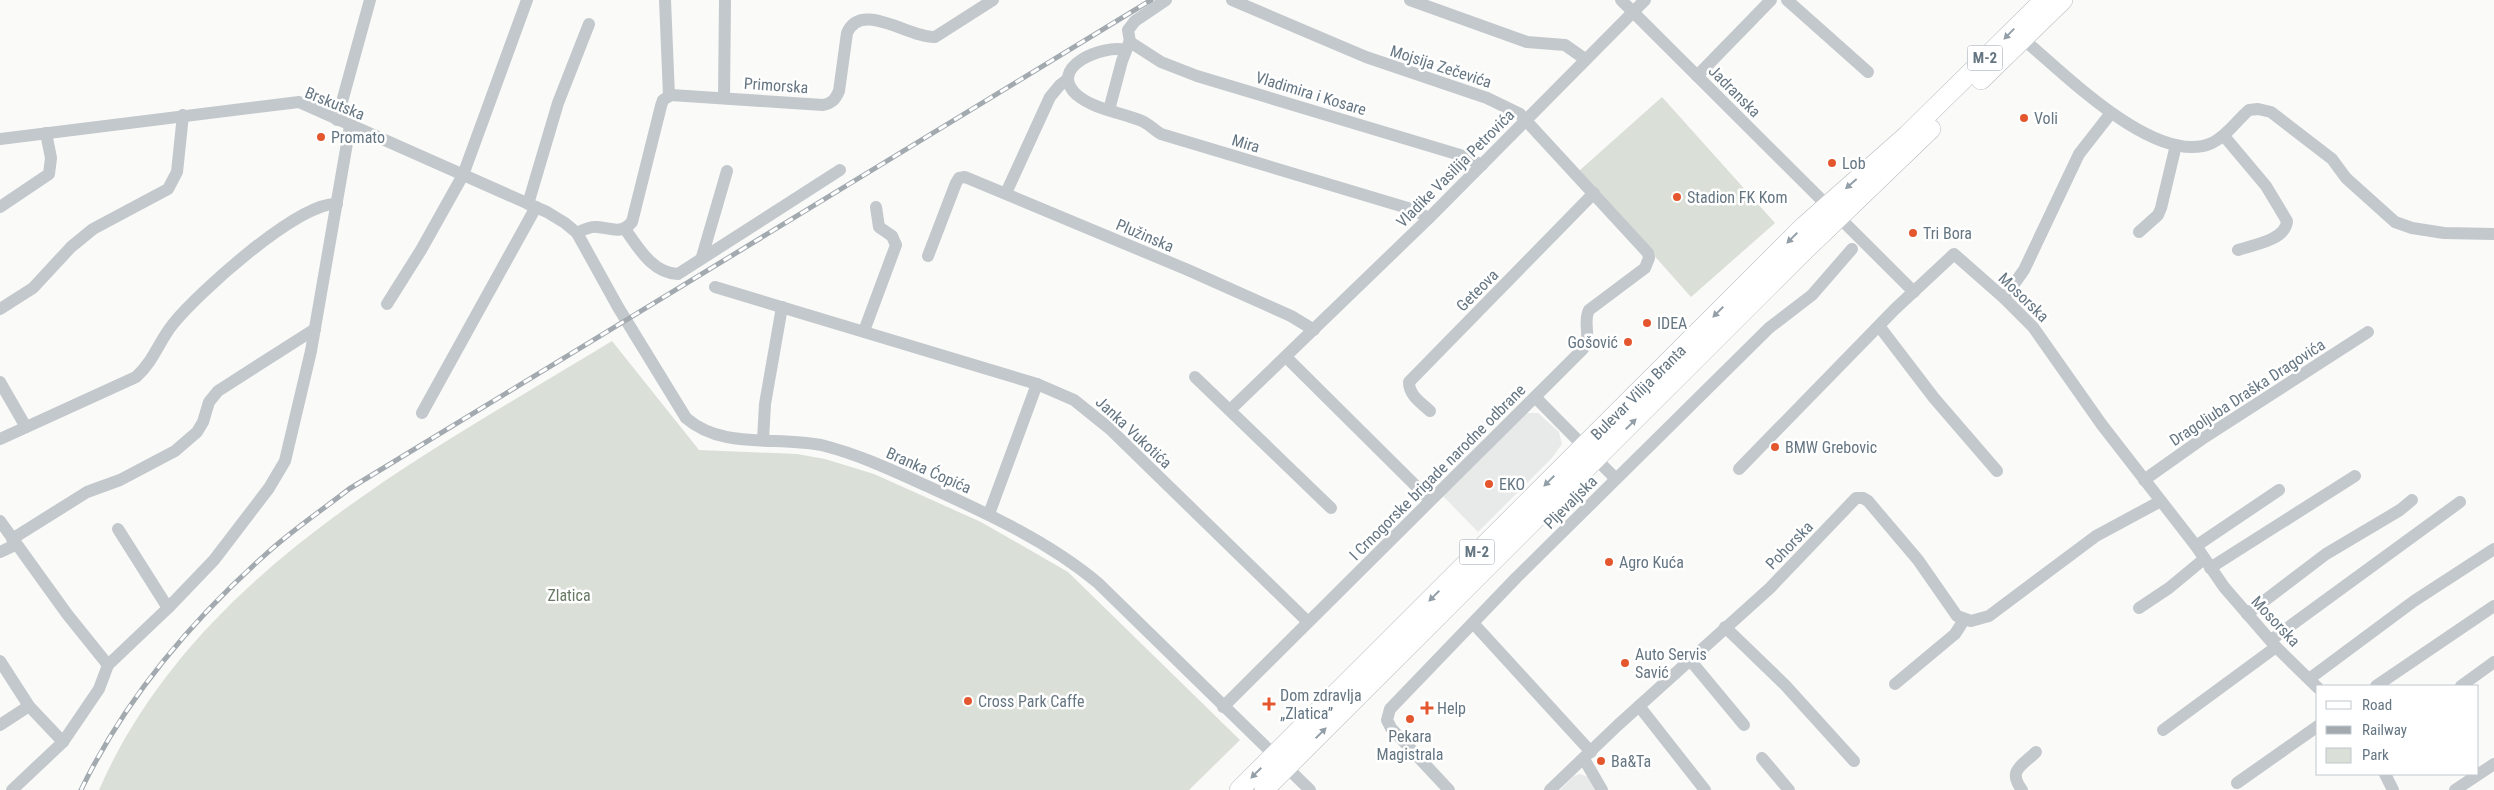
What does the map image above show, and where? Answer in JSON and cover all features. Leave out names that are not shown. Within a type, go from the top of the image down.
[{"type":"main road","name":"Bulevar Vilija Branta","points":[[1239,790],[1280,761],[2044,0]]},
{"type":"main road","name":"Bulevar Vilija Branta","points":[[1833,211],[2023,39],[2063,0]]},
{"type":"main road","name":"Bulevar Vilija Branta","points":[[1264,790],[1280,761]]},
{"type":"street","points":[[336,120],[370,0]]},
{"type":"street","points":[[387,304],[421,250],[463,175],[527,0]]},
{"type":"street","points":[[577,233],[591,227],[618,231],[625,229],[632,222],[661,106],[663,100],[669,96],[665,0]]},
{"type":"street","points":[[724,98],[725,0]]},
{"type":"street","name":"Primorska","points":[[669,96],[680,94],[823,105],[830,103],[835,99],[839,91],[846,33],[850,25],[856,20],[870,16],[935,37],[980,4],[993,0]]},
{"type":"street","points":[[1108,110],[1130,46],[1128,33],[1130,25],[1166,0]]},
{"type":"street","name":"Mojsija Zečevića","points":[[1232,0],[1366,58],[1500,103],[1526,118],[1648,253]]},
{"type":"street","points":[[1410,0],[1526,42],[1565,45],[1585,59]]},
{"type":"street","name":"Jadranska","points":[[1621,0],[1833,211]]},
{"type":"street","name":"Vladike Vasilija Petrovića","points":[[1230,410],[1429,218],[1526,118],[1646,0]]},
{"type":"street","points":[[1697,76],[1771,0]]},
{"type":"street","points":[[1787,0],[1868,72]]},
{"type":"street","points":[[422,413],[532,205],[558,103],[589,24]]},
{"type":"street","points":[[2023,39],[2110,113],[2156,139],[2176,145],[2211,143],[2224,136],[2249,110],[2258,109],[2271,112],[2337,163],[2346,178],[2395,222],[2412,228],[2444,233],[2494,234]]},
{"type":"street","points":[[1006,193],[1050,98],[1060,85],[1068,79],[1072,67],[1080,60],[1130,46]]},
{"type":"street","name":"Vladimira i Kosare","points":[[1130,46],[1161,62],[1197,76],[1460,155],[1482,165]]},
{"type":"street","name":"Mira","points":[[1068,79],[1071,88],[1082,99],[1143,122],[1161,134],[1411,209],[1429,218]]},
{"type":"street","name":"Brskutska","points":[[0,139],[299,102],[336,120],[532,205],[566,223],[577,233]]},
{"type":"street","points":[[2004,298],[2024,270],[2079,154],[2110,113]]},
{"type":"street","points":[[0,309],[33,288],[71,247],[93,229],[168,189],[177,172],[183,115]]},
{"type":"street","points":[[12,790],[63,742],[99,689],[108,665],[168,608],[214,560],[278,474],[285,461],[315,329],[350,126]]},
{"type":"street","points":[[0,207],[49,174],[51,158],[46,133]]},
{"type":"street","points":[[2224,136],[2266,186],[2287,221],[2285,230],[2276,236],[2238,250]]},
{"type":"street","points":[[2138,232],[2158,215],[2176,145]]},
{"type":"street","points":[[625,229],[652,264],[665,272],[678,274],[840,170]]},
{"type":"street","points":[[702,258],[727,171]]},
{"type":"street","name":"Plužinska","points":[[928,256],[956,184],[961,177],[1006,193],[1265,305],[1314,330]]},
{"type":"street","name":"Geteova","points":[[1430,411],[1413,396],[1409,389],[1409,382],[1594,193]]},
{"type":"street","points":[[0,438],[136,377],[154,358],[166,334],[183,312],[260,243],[278,229],[312,210],[324,205],[337,204]]},
{"type":"street","points":[[864,331],[896,245],[892,236],[879,227],[876,207]]},
{"type":"street","points":[[1739,469],[1914,292],[1833,211]]},
{"type":"street","name":"Branka Ćopića","points":[[577,233],[618,307],[686,418],[697,428],[710,434],[822,445],[837,449],[892,470],[989,514],[1080,568],[1310,790]]},
{"type":"street","name":"Pljevaljska","points":[[1449,790],[1391,728],[1388,714],[1395,703],[1768,328],[1812,295],[1852,249]]},
{"type":"street","name":"I Crnogorske brigade narodne odbrane","points":[[1223,707],[1585,347],[1588,339],[1586,317],[1589,310],[1645,268],[1649,258],[1648,253]]},
{"type":"street","name":"Mosorska","points":[[1914,292],[1954,254],[2004,298],[2044,341],[2080,396],[2159,502],[2196,546],[2207,564],[2247,614],[2314,684]]},
{"type":"street","name":"Janka Vukotića","points":[[715,287],[1036,384],[1074,400],[1110,429],[1308,622]]},
{"type":"street","points":[[763,440],[765,404],[782,307]]},
{"type":"street","points":[[1879,326],[1934,398],[1998,470]]},
{"type":"street","points":[[0,552],[87,492],[120,480],[175,451],[197,432],[209,402],[218,391],[315,329]]},
{"type":"street","name":"Dragoljuba Draška Dragovića","points":[[2144,480],[2202,439],[2368,332]]},
{"type":"street","points":[[1286,358],[1430,500]]},
{"type":"street","points":[[1195,377],[1331,508]]},
{"type":"street","points":[[0,382],[26,427]]},
{"type":"street","points":[[989,514],[1036,384]]},
{"type":"street","points":[[1535,397],[1616,479]]},
{"type":"street","points":[[2139,608],[2207,564],[2355,476]]},
{"type":"street","points":[[2196,546],[2279,490]]},
{"type":"street","name":"Pohorska","points":[[1550,790],[1725,627],[1770,588],[1854,500],[1861,497],[1868,501],[1906,545],[1957,616],[1964,620]]},
{"type":"street","points":[[2247,614],[2326,554],[2400,510],[2412,500]]},
{"type":"street","points":[[1895,684],[1955,634],[1964,620],[1976,621],[1989,616],[2096,536],[2159,502]]},
{"type":"street","points":[[2163,730],[2460,502]]},
{"type":"street","points":[[0,521],[108,665]]},
{"type":"street","points":[[118,529],[168,608]]},
{"type":"street","points":[[2314,684],[2414,601],[2494,549]]},
{"type":"street","points":[[2377,685],[2494,606]]},
{"type":"street","points":[[1473,623],[1588,755],[1602,790]]},
{"type":"street","points":[[1725,627],[1785,685],[1854,761]]},
{"type":"street","points":[[1690,660],[1744,725]]},
{"type":"street","points":[[0,661],[29,706],[63,742]]},
{"type":"street","points":[[2463,685],[2494,662]]},
{"type":"street","points":[[0,725],[29,706]]},
{"type":"street","points":[[1639,706],[1706,790]]},
{"type":"street","points":[[2237,783],[2316,727]]},
{"type":"street","points":[[2022,790],[2014,779],[2015,773],[2036,752]]},
{"type":"street","points":[[1762,758],[1790,790]]},
{"type":"street","points":[[2479,774],[2494,764]]},
{"type":"street","points":[[2385,775],[2391,789]]},
{"type":"street","points":[[2455,790],[2478,775]]},
{"type":"shaded area","points":[[1524,413],[1538,413],[1559,432],[1562,444],[1551,459],[1478,532],[1442,495]]},
{"type":"shaded area","points":[[1580,774],[1588,777],[1595,790],[1560,790],[1574,776]]},
{"type":"green space","name":"Stadion FK Kom","points":[[1662,97],[1775,223],[1691,297],[1579,171]]},
{"type":"green space","name":"Zlatica","points":[[612,341],[699,450],[797,454],[825,459],[874,474],[981,522],[1068,572],[1240,740],[1189,790],[99,790],[140,713],[192,645],[252,583],[319,528],[390,477]]},
{"type":"railway","points":[[81,790],[118,724],[139,693],[185,635],[237,581],[275,546],[349,489],[1151,0]]},
{"type":"place","name":"Voli","points":[[2024,118]]},
{"type":"place","name":"Promato","points":[[321,137]]},
{"type":"place","name":"Lob","points":[[1832,163]]},
{"type":"place","name":"Stadion FK Kom","points":[[1677,197]]},
{"type":"place","name":"Tri Bora","points":[[1913,233]]},
{"type":"place","name":"IDEA","points":[[1647,323]]},
{"type":"place","name":"Gošović","points":[[1628,342]]},
{"type":"place","name":"BMW Grebovic","points":[[1775,447]]},
{"type":"place","name":"EKO","points":[[1489,484]]},
{"type":"place","name":"Agro Kuća","points":[[1609,562]]},
{"type":"place","name":"Auto Servis Savić","points":[[1625,663]]},
{"type":"place","name":"Cross Park Caffe","points":[[968,701]]},
{"type":"place","name":"Dom zdravlja „Zlatica”","points":[[1269,704]]},
{"type":"place","name":"Help","points":[[1427,708]]},
{"type":"place","name":"Pekara Magistrala","points":[[1410,719]]},
{"type":"place","name":"Ba&Ta","points":[[1601,761]]}]
